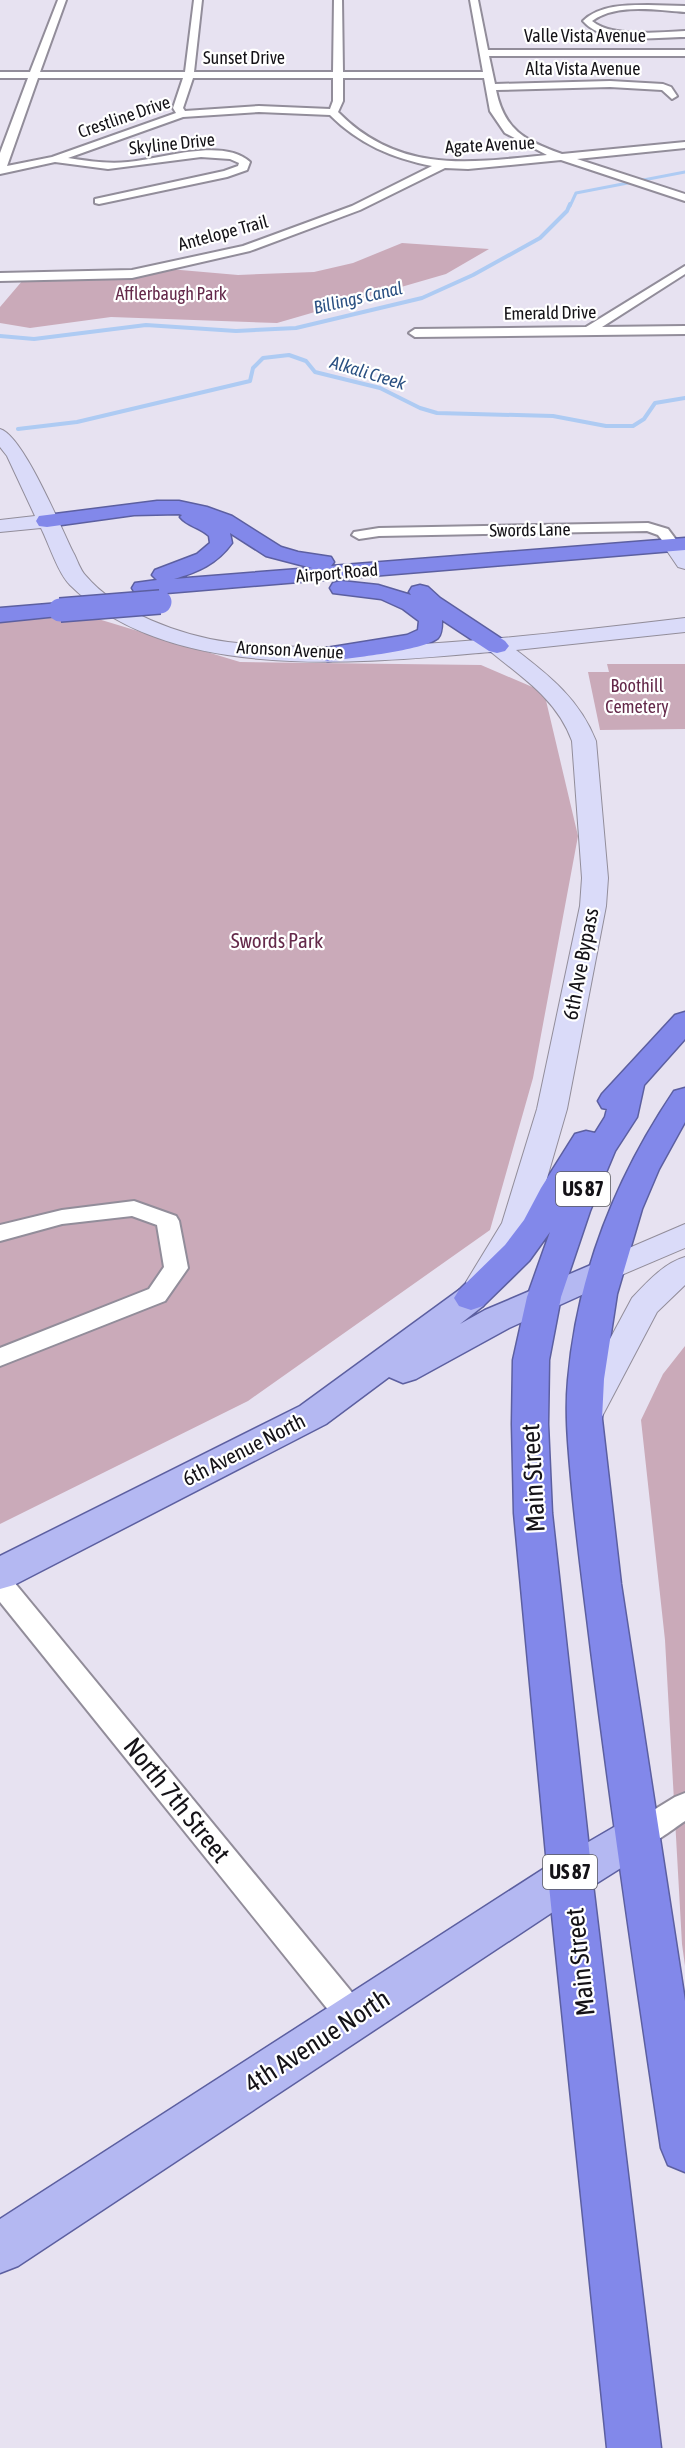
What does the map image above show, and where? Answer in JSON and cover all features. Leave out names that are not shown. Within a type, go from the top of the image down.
[{"type":"highway","points":[[47,521],[145,509],[178,508],[202,512],[221,519],[275,553],[294,559],[335,562],[465,563]]},
{"type":"highway","points":[[0,601],[52,604],[144,590],[167,574],[195,565],[213,556],[219,543],[216,531],[200,520],[145,509]]},
{"type":"highway","name":"Airport Road","points":[[144,590],[523,558],[681,551]]},
{"type":"highway","points":[[508,655],[432,603],[421,594],[420,583],[429,577],[446,572],[523,558]]},
{"type":"highway","points":[[0,615],[52,604],[144,590],[367,588],[398,597],[431,619],[429,634],[412,641],[328,654]]},
{"type":"highway","name":"US 87","points":[[544,1297],[574,1211],[599,1151],[621,1117],[629,1085],[685,1021]]},
{"type":"highway","points":[[471,1298],[517,1253],[538,1226],[557,1188],[604,1111],[629,1085]]},
{"type":"highway","name":"US 87","points":[[677,1109],[634,1190],[605,1271],[591,1332],[584,1420],[591,1501],[636,1836],[685,2148]]},
{"type":"highway","name":"Main Street","points":[[544,1297],[531,1360],[533,1513],[570,1876],[634,2448]]},
{"type":"main road","name":"Aronson Avenue","points":[[0,435],[16,455],[76,579],[91,596],[139,623],[173,635],[223,647],[260,651],[328,654],[508,655]]},
{"type":"main road","points":[[0,526],[47,521]]},
{"type":"main road","points":[[508,655],[685,625]]},
{"type":"main road","name":"6th Ave Bypass","points":[[471,1298],[518,1223],[552,1108],[593,906],[595,878],[584,741],[580,726],[563,701],[545,683],[508,655]]},
{"type":"main road","points":[[313,1415],[376,1384],[497,1318],[685,1235]]},
{"type":"main road","points":[[584,1420],[644,1306],[657,1290],[685,1268]]},
{"type":"main road","name":"6th Avenue North","points":[[0,1574],[313,1415],[471,1298]]},
{"type":"main road","name":"4th Avenue North","points":[[0,2248],[570,1876],[636,1836]]},
{"type":"street","points":[[1,171],[2,161],[33,74],[62,0]]},
{"type":"street","points":[[182,114],[178,108],[189,75],[198,0]]},
{"type":"street","points":[[333,112],[338,107],[338,0]]},
{"type":"street","points":[[474,0],[495,111],[509,131],[541,150],[561,158],[685,198]]},
{"type":"street","points":[[685,9],[617,10],[595,15],[587,21],[594,28],[627,34],[685,34]]},
{"type":"street","points":[[627,34],[634,53]]},
{"type":"street","name":"Valle Vista Avenue","points":[[484,53],[685,53]]},
{"type":"street","name":"Sunset Drive","points":[[0,75],[488,75]]},
{"type":"street","name":"Alta Vista Avenue","points":[[491,87],[621,84],[663,87],[668,89],[672,96]]},
{"type":"street","name":"Crestline Drive","points":[[1,171],[55,159],[182,114],[259,109],[333,112]]},
{"type":"street","name":"Agate Avenue","points":[[333,112],[358,136],[379,148],[442,165],[493,165],[561,158]]},
{"type":"street","points":[[561,158],[685,145]]},
{"type":"street","name":"Skyline Drive","points":[[55,159],[116,166],[213,154],[238,157],[245,162],[243,168],[227,174],[99,201]]},
{"type":"street","name":"Antelope Trail","points":[[0,277],[132,274],[246,249],[356,208],[442,165]]},
{"type":"street","points":[[591,329],[685,269]]},
{"type":"street","name":"Emerald Drive","points":[[415,333],[591,329],[685,330]]},
{"type":"street","name":"Swords Lane","points":[[359,535],[379,532],[648,527],[663,532],[681,551]]},
{"type":"street","points":[[0,1233],[62,1217],[134,1208],[168,1221],[176,1268],[157,1294],[0,1357]]},
{"type":"street","name":"North 7th Street","points":[[0,1583],[353,2017]]},
{"type":"street","points":[[636,1836],[685,1806]]},
{"type":"green space","name":"Afflerbaugh Park","points":[[402,243],[489,249],[446,274],[277,323],[111,317],[30,328],[0,323],[0,307],[23,280],[127,278],[169,269],[238,275],[314,272],[353,263]]},
{"type":"green space","name":"Swords Park","points":[[85,615],[240,662],[481,665],[544,692],[578,836],[533,1078],[490,1230],[248,1401],[0,1524],[0,622]]},
{"type":"green space","name":"Boothill Cemetery","points":[[607,664],[685,664],[685,729],[600,730],[588,672],[609,672]]},
{"type":"green space","points":[[685,1346],[685,1966],[665,1640],[641,1420],[663,1374]]},
{"type":"waterway","name":"Billings Canal","points":[[570,206],[576,193],[685,172]]},
{"type":"waterway","name":"Billings Canal","points":[[0,336],[34,339],[146,325],[236,331],[296,328],[422,298],[473,275],[540,238],[567,211],[570,204]]},
{"type":"waterway","name":"Alkali Creek","points":[[18,429],[77,422],[250,381],[253,368],[263,358],[289,355],[306,361],[315,372],[380,388],[420,408],[437,413],[553,416],[606,426],[633,426],[644,419],[655,403],[685,398]]}]
